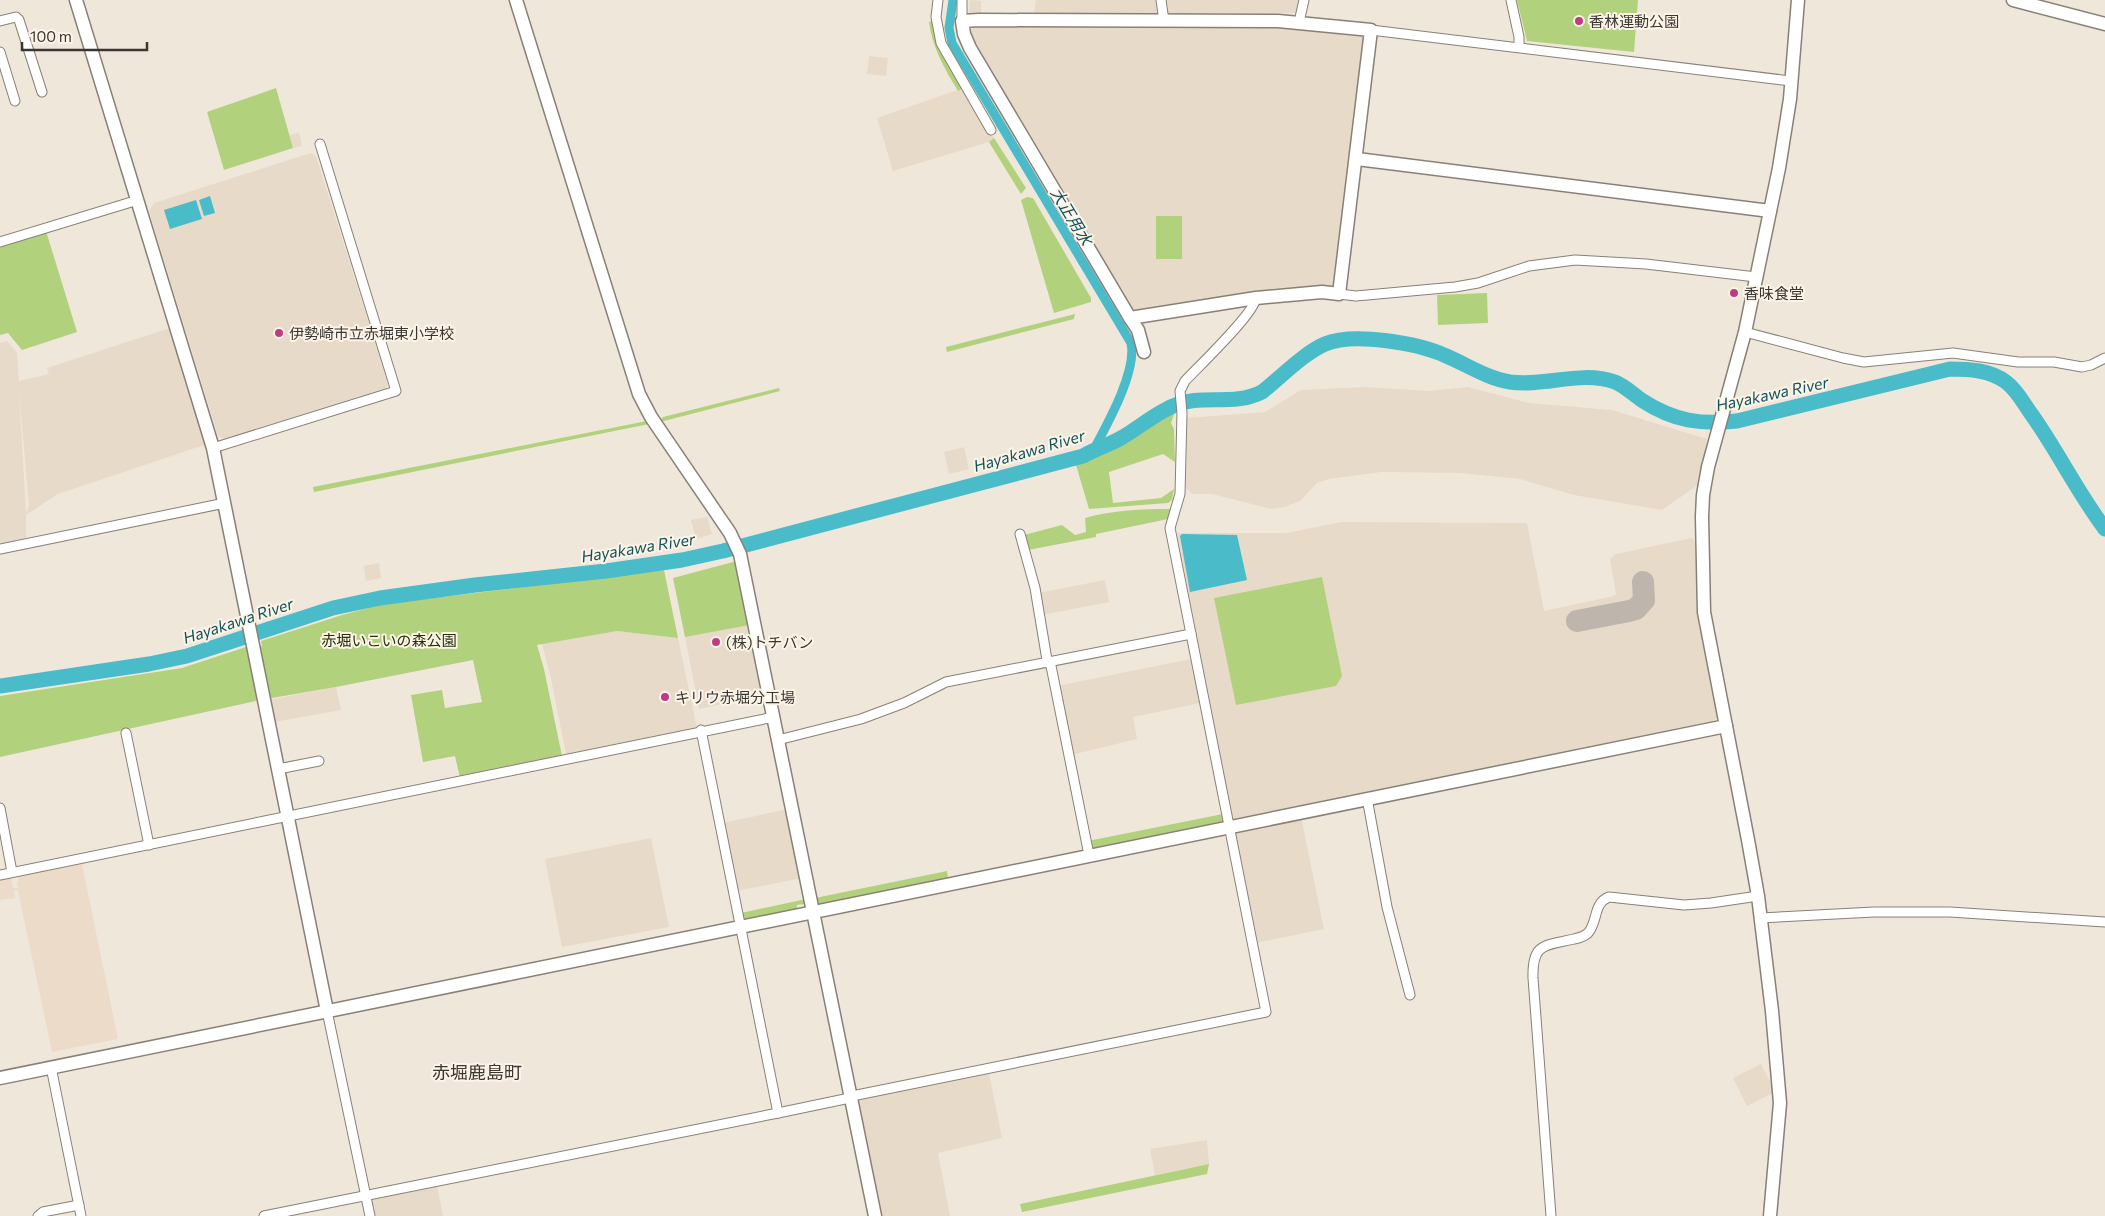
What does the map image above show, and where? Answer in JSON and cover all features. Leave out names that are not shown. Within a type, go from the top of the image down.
[{"type":"street","points":[[76,0],[214,448],[370,1216]]},
{"type":"street","points":[[516,0],[638,394],[651,417],[731,536],[740,554],[875,1216]]},
{"type":"street","points":[[938,0],[936,17],[941,43],[991,130]]},
{"type":"street","points":[[962,0],[964,34],[970,48],[1138,330],[1144,352]]},
{"type":"street","points":[[1161,0],[1164,21]]},
{"type":"street","points":[[1299,22],[1304,0]]},
{"type":"street","points":[[1511,0],[1519,37],[1519,47]]},
{"type":"street","points":[[1775,1216],[1770,1216],[1780,1103],[1769,983],[1758,896],[1703,601],[1703,495],[1717,432],[1745,332],[1770,211],[1786,127],[1792,81],[1798,0]]},
{"type":"street","points":[[2013,0],[2105,24]]},
{"type":"street","points":[[0,21],[16,17],[19,20],[42,92]]},
{"type":"street","points":[[962,21],[1299,22],[1792,81]]},
{"type":"street","points":[[1339,294],[1357,159],[1371,30]]},
{"type":"street","points":[[0,52],[15,101]]},
{"type":"street","points":[[214,448],[396,392],[320,144]]},
{"type":"street","points":[[1357,159],[1770,211]]},
{"type":"street","points":[[0,242],[138,200]]},
{"type":"street","points":[[1130,318],[1256,298],[1322,292],[1356,296],[1455,287],[1486,281],[1529,266],[1586,259],[1756,277]]},
{"type":"street","points":[[264,1216],[778,1113],[1266,1012],[1170,528],[1180,494],[1182,413],[1180,391],[1185,381],[1246,316],[1256,298]]},
{"type":"street","points":[[1745,332],[1864,362],[1953,353],[2018,362],[2054,362],[2082,367],[2090,366],[2105,358]]},
{"type":"street","points":[[0,549],[225,503]]},
{"type":"street","points":[[1020,534],[1035,588],[1047,660],[1089,855]]},
{"type":"street","points":[[778,740],[869,716],[904,703],[946,682],[1191,634]]},
{"type":"street","points":[[0,875],[774,716]]},
{"type":"street","points":[[0,1078],[1726,726]]},
{"type":"street","points":[[701,730],[742,926],[778,1113]]},
{"type":"street","points":[[126,733],[150,845]]},
{"type":"street","points":[[278,769],[319,761]]},
{"type":"street","points":[[1367,798],[1387,907],[1410,995]]},
{"type":"street","points":[[0,808],[12,872]]},
{"type":"street","points":[[1551,1216],[1533,978],[1533,959],[1537,952],[1545,946],[1580,938],[1587,934],[1594,924],[1598,906],[1603,899],[1609,897],[1618,896],[1684,905],[1711,904],[1758,896]]},
{"type":"street","points":[[1760,918],[1874,912],[1950,912],[2105,922]]},
{"type":"street","points":[[51,1067],[81,1216]]},
{"type":"street","points":[[38,1216],[43,1212],[79,1205]]},
{"type":"shaded area","points":[[970,0],[981,1],[981,14],[969,14]]},
{"type":"shaded area","points":[[1036,0],[1300,0],[1297,13],[1034,15]]},
{"type":"shaded area","points":[[975,25],[1300,28],[1362,36],[1365,42],[1337,286],[1333,289],[1132,314],[972,36],[971,30]]},
{"type":"shaded area","points":[[869,56],[888,58],[886,76],[867,74]]},
{"type":"shaded area","points":[[963,88],[994,138],[989,142],[893,171],[877,118]]},
{"type":"shaded area","points":[[299,133],[302,146],[293,148],[289,135]]},
{"type":"shaded area","name":"伊勢崎市立赤堀東小学校","points":[[311,153],[316,156],[388,384],[386,388],[224,439],[218,436],[149,211],[154,203]]},
{"type":"shaded area","points":[[170,328],[207,440],[204,445],[58,494],[26,515],[26,541],[0,546],[0,343],[7,341],[17,353],[19,381],[49,374],[47,368]],"holes":[[[19,391],[29,506],[26,513]]]},
{"type":"shaded area","points":[[1365,387],[1428,391],[1468,387],[1529,403],[1612,410],[1707,439],[1698,485],[1662,510],[1574,495],[1520,479],[1460,473],[1381,472],[1329,479],[1317,483],[1300,501],[1285,507],[1271,509],[1212,494],[1192,494],[1186,488],[1187,418],[1265,412],[1301,390]]},
{"type":"shaded area","points":[[964,447],[969,469],[949,474],[944,452]]},
{"type":"shaded area","points":[[707,517],[712,534],[696,539],[691,520]]},
{"type":"shaded area","points":[[1341,522],[1527,523],[1544,611],[1614,596],[1616,594],[1610,559],[1616,554],[1692,538],[1695,542],[1698,620],[1718,717],[1713,722],[1237,821],[1233,820],[1177,533],[1287,533]]},
{"type":"shaded area","points":[[379,563],[381,578],[366,581],[364,566]]},
{"type":"shaded area","points":[[1105,580],[1109,602],[1042,615],[1038,593]]},
{"type":"shaded area","points":[[750,625],[765,695],[699,709],[685,637]]},
{"type":"shaded area","points":[[617,631],[678,638],[697,728],[566,754],[542,644]]},
{"type":"shaded area","points":[[1191,659],[1201,703],[1133,717],[1137,739],[1071,755],[1057,686]]},
{"type":"shaded area","points":[[336,687],[341,710],[274,722],[269,700]]},
{"type":"shaded area","points":[[788,809],[802,878],[737,891],[723,823]]},
{"type":"shaded area","points":[[1301,817],[1324,929],[1256,943],[1234,830]]},
{"type":"shaded area","points":[[651,838],[669,927],[562,947],[545,859]]},
{"type":"shaded area","points":[[82,864],[118,1039],[52,1052],[18,891],[14,891],[15,898],[0,900],[0,877],[11,877],[13,888],[18,888],[17,883],[20,876]]},
{"type":"shaded area","points":[[1761,1064],[1775,1092],[1747,1106],[1733,1078]]},
{"type":"shaded area","points":[[989,1073],[1002,1138],[938,1153],[950,1216],[880,1216],[855,1099]]},
{"type":"shaded area","points":[[1207,1140],[1209,1164],[1155,1175],[1150,1149]]},
{"type":"shaded area","points":[[437,1185],[443,1216],[374,1216],[371,1199]]},
{"type":"green space","name":"香林運動公園","points":[[1517,0],[1638,0],[1634,52],[1527,41]]},
{"type":"green space","points":[[932,21],[963,88],[958,91],[936,49],[929,22]]},
{"type":"green space","points":[[276,88],[293,148],[224,170],[207,112]]},
{"type":"green space","points":[[994,138],[1026,188],[1021,194],[989,142]]},
{"type":"green space","points":[[1027,197],[1033,198],[1091,298],[1091,302],[1054,313],[1021,200]]},
{"type":"green space","points":[[1156,216],[1182,216],[1182,259],[1156,259]]},
{"type":"green space","points":[[46,231],[77,332],[22,350],[8,333],[0,335],[0,246]]},
{"type":"green space","points":[[1487,293],[1488,323],[1438,325],[1437,295]]},
{"type":"green space","points":[[1075,314],[1074,319],[947,352],[946,347]]},
{"type":"green space","points":[[779,388],[780,391],[660,422],[663,417]]},
{"type":"green space","points":[[1175,412],[1171,423],[1174,429],[1175,462],[1163,454],[1109,472],[1113,503],[1161,498],[1174,489],[1172,500],[1168,503],[1089,509],[1076,465],[1123,444],[1150,425]]},
{"type":"green space","points":[[647,421],[649,424],[314,492],[313,487]]},
{"type":"green space","points":[[1171,509],[1168,519],[1096,534],[1096,537],[1028,550],[1024,535],[1062,525],[1075,535],[1086,532],[1085,518],[1128,510]]},
{"type":"green space","points":[[737,561],[750,625],[685,637],[673,578]]},
{"type":"green space","name":"赤堀いこいの森公園","points":[[664,570],[678,638],[617,631],[537,645],[544,669],[562,756],[460,778],[455,756],[423,762],[411,695],[442,690],[445,708],[482,702],[473,660],[260,700],[0,757],[0,696],[182,668],[249,646],[262,646],[261,641],[383,604]]},
{"type":"green space","points":[[1322,577],[1342,676],[1336,686],[1236,705],[1214,598]]},
{"type":"green space","points":[[1223,814],[1224,822],[1090,849],[1088,841]]},
{"type":"green space","points":[[947,871],[948,879],[816,905],[815,898]]},
{"type":"green space","points":[[806,899],[807,906],[805,908],[804,904],[797,905],[797,909],[742,918],[741,913]]},
{"type":"green space","points":[[1209,1164],[1207,1174],[1022,1212],[1020,1204]]},
{"type":"water","points":[[210,196],[215,213],[204,216],[199,200]]},
{"type":"water","points":[[196,200],[202,219],[170,229],[164,210]]},
{"type":"water","points":[[1182,534],[1237,535],[1247,580],[1190,592],[1180,536]]},
{"type":"waterway","name":"大正用水","points":[[953,0],[949,28],[952,43],[1131,343],[1132,355],[1126,382],[1094,449]]},
{"type":"waterway","name":"Hayakawa River","points":[[0,686],[149,664],[187,656],[333,608],[380,598],[475,585],[606,571],[682,560],[723,551],[1083,456],[1121,438],[1160,413],[1184,402],[1240,399],[1262,392],[1317,348],[1325,344],[1352,339],[1385,340],[1418,347],[1444,355],[1493,377],[1510,382],[1523,383],[1576,378],[1602,379],[1615,382],[1654,408],[1677,417],[1700,422],[1737,421],[1950,369],[1986,373],[2000,378],[2017,393],[2105,529]]},
{"type":"taxiway","points":[[1577,621],[1636,609],[1644,600],[1643,582]]},
{"type":"place","name":"香林運動公園","points":[[1579,21]]},
{"type":"place","name":"香味食堂","points":[[1734,293]]},
{"type":"place","name":"伊勢崎市立赤堀東小学校","points":[[279,333]]},
{"type":"place","name":"(株)トチバン","points":[[716,642]]},
{"type":"place","name":"キリウ赤堀分工場","points":[[665,697]]},
{"type":"district","name":"赤堀鹿島町","points":[[477,1072]]}]
